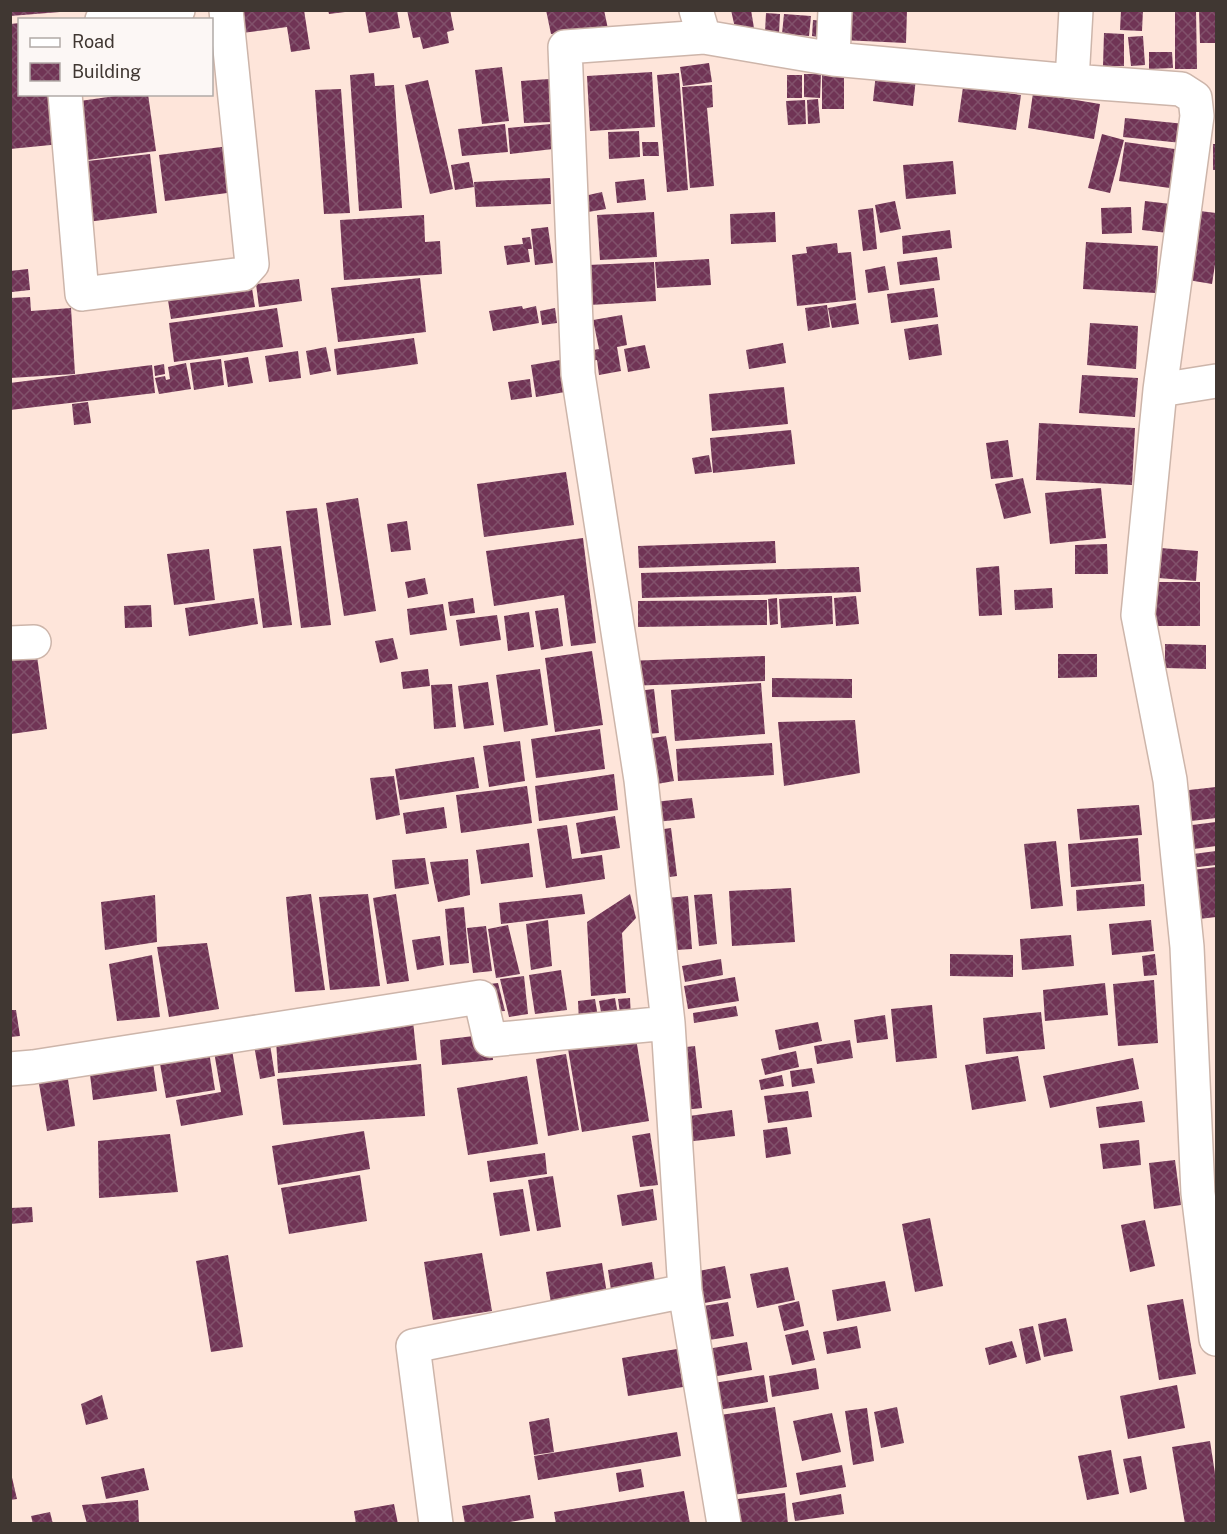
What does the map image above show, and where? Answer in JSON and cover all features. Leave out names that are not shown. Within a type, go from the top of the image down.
[{"type":"street","points":[[117,18],[178,10]]},
{"type":"street","points":[[65,96],[82,294],[243,274],[252,264],[226,10]]},
{"type":"street","points":[[833,59],[835,10]]},
{"type":"street","points":[[1072,81],[1076,10]]},
{"type":"street","points":[[724,1524],[685,1291],[669,1023],[641,780],[578,374],[565,47],[700,24],[833,59],[1181,89],[1195,98],[1197,116],[1160,390],[1138,615],[1170,780],[1187,948],[1198,1193],[1216,1339]]},
{"type":"street","points":[[1160,390],[1216,381]]},
{"type":"street","points":[[10,1069],[56,1064],[480,997],[490,1040],[669,1023]]},
{"type":"street","points":[[436,1524],[413,1347],[685,1291]]},
{"type":"building","points":[[10,10],[60,10],[60,12],[10,16]]},
{"type":"building","points":[[239,10],[304,10],[310,49],[291,52],[287,27],[242,33]]},
{"type":"building","points":[[328,10],[345,10],[345,12],[329,14]]},
{"type":"building","points":[[365,10],[397,10],[400,28],[369,33]]},
{"type":"building","points":[[407,10],[450,10],[454,30],[447,32],[449,43],[423,49],[420,37],[413,38]]},
{"type":"building","points":[[546,10],[604,10],[608,29],[551,34]]},
{"type":"building","points":[[731,10],[751,10],[755,34],[744,36],[742,26],[735,28]]},
{"type":"building","points":[[843,10],[907,10],[906,43],[842,40]]},
{"type":"building","points":[[1121,10],[1143,10],[1142,31],[1120,30]]},
{"type":"building","points":[[1175,10],[1196,10],[1197,69],[1175,69]]},
{"type":"building","points":[[1199,10],[1216,10],[1216,43],[1200,43]]},
{"type":"building","points":[[766,13],[780,14],[779,33],[765,32]]},
{"type":"building","points":[[784,14],[811,16],[809,36],[782,34]]},
{"type":"building","points":[[813,20],[825,21],[824,38],[812,36]]},
{"type":"building","points":[[18,23],[18,96],[56,96],[61,144],[10,149],[10,24]]},
{"type":"building","points":[[1104,33],[1124,34],[1124,66],[1103,66]]},
{"type":"building","points":[[1143,36],[1145,65],[1131,66],[1128,37]]},
{"type":"building","points":[[1149,52],[1172,52],[1173,68],[1149,69]]},
{"type":"building","points":[[709,63],[712,82],[683,86],[680,67]]},
{"type":"building","points":[[502,67],[509,121],[482,124],[475,70]]},
{"type":"building","points":[[652,72],[655,127],[590,131],[587,76]]},
{"type":"building","points":[[374,73],[375,86],[394,85],[402,208],[359,211],[350,75]]},
{"type":"building","points":[[679,73],[688,190],[667,192],[657,75]]},
{"type":"building","points":[[876,73],[916,78],[913,106],[873,101]]},
{"type":"building","points":[[804,74],[821,74],[820,98],[804,97]]},
{"type":"building","points":[[822,74],[844,75],[844,109],[822,109]]},
{"type":"building","points":[[787,75],[802,75],[802,98],[787,98]]},
{"type":"building","points":[[549,79],[551,122],[524,123],[521,81]]},
{"type":"building","points":[[428,80],[453,189],[430,194],[405,85]]},
{"type":"building","points":[[712,85],[713,107],[707,108],[714,186],[690,188],[682,87]]},
{"type":"building","points":[[963,87],[1021,95],[1016,130],[958,122]]},
{"type":"building","points":[[341,89],[350,213],[324,214],[315,90]]},
{"type":"building","points":[[1033,93],[1100,104],[1094,139],[1028,128]]},
{"type":"building","points":[[115,96],[148,96],[156,151],[87,160],[80,101]]},
{"type":"building","points":[[818,99],[820,123],[808,124],[807,100]]},
{"type":"building","points":[[805,100],[806,124],[788,125],[786,101]]},
{"type":"building","points":[[1125,118],[1185,124],[1182,143],[1123,137]]},
{"type":"building","points":[[505,124],[508,152],[462,156],[458,129]]},
{"type":"building","points":[[551,124],[553,149],[510,154],[508,128]]},
{"type":"building","points":[[639,131],[640,157],[609,159],[608,132]]},
{"type":"building","points":[[1102,134],[1124,140],[1110,193],[1088,188]]},
{"type":"building","points":[[642,142],[658,142],[659,156],[643,156]]},
{"type":"building","points":[[1125,142],[1182,150],[1177,189],[1119,181]]},
{"type":"building","points":[[1213,144],[1216,144],[1216,170],[1213,170]]},
{"type":"building","points":[[229,146],[235,192],[165,201],[159,155]]},
{"type":"building","points":[[150,154],[157,213],[87,222],[79,162]]},
{"type":"building","points":[[953,161],[956,194],[906,199],[903,165]]},
{"type":"building","points":[[469,162],[474,187],[455,190],[451,165]]},
{"type":"building","points":[[550,178],[551,204],[476,207],[474,182]]},
{"type":"building","points":[[644,179],[646,200],[617,203],[615,182]]},
{"type":"building","points":[[602,192],[606,209],[588,212],[584,196]]},
{"type":"building","points":[[895,201],[901,229],[880,233],[875,205]]},
{"type":"building","points":[[1145,201],[1171,204],[1168,233],[1142,230]]},
{"type":"building","points":[[1131,207],[1132,233],[1102,234],[1101,208]]},
{"type":"building","points":[[873,208],[877,249],[863,251],[858,210]]},
{"type":"building","points":[[1200,211],[1216,213],[1216,258],[1212,284],[1188,280]]},
{"type":"building","points":[[654,212],[657,257],[600,260],[597,215]]},
{"type":"building","points":[[775,212],[776,242],[731,244],[730,214]]},
{"type":"building","points":[[424,215],[425,242],[440,241],[442,274],[344,280],[340,220]]},
{"type":"building","points":[[548,227],[553,263],[535,265],[531,229]]},
{"type":"building","points":[[950,230],[952,248],[903,254],[902,236]]},
{"type":"building","points":[[530,237],[532,249],[528,249],[530,262],[507,265],[504,246],[523,244],[522,238]]},
{"type":"building","points":[[1086,242],[1158,246],[1156,293],[1083,289]]},
{"type":"building","points":[[837,243],[838,253],[851,252],[856,300],[797,306],[792,255],[807,253],[806,247]]},
{"type":"building","points":[[937,257],[940,280],[900,285],[897,262]]},
{"type":"building","points":[[709,259],[711,285],[657,288],[655,262]]},
{"type":"building","points":[[654,262],[656,301],[590,305],[588,265]]},
{"type":"building","points":[[885,266],[889,290],[868,293],[865,270]]},
{"type":"building","points":[[28,269],[30,290],[12,292],[10,271]]},
{"type":"building","points":[[420,278],[426,332],[338,342],[331,288]]},
{"type":"building","points":[[299,279],[302,301],[259,307],[256,284]]},
{"type":"building","points":[[251,282],[255,307],[171,319],[167,294]]},
{"type":"building","points":[[934,288],[938,317],[891,323],[887,294]]},
{"type":"building","points":[[30,297],[31,311],[71,308],[75,374],[10,378],[10,298]]},
{"type":"building","points":[[856,303],[859,324],[832,328],[828,308]]},
{"type":"building","points":[[827,305],[830,327],[808,331],[805,308]]},
{"type":"building","points":[[522,306],[523,309],[536,306],[539,323],[493,331],[489,311]]},
{"type":"building","points":[[277,308],[283,347],[174,362],[169,323]]},
{"type":"building","points":[[555,308],[557,323],[542,325],[540,311]]},
{"type":"building","points":[[622,315],[627,345],[617,347],[621,371],[599,375],[597,360],[591,361],[589,351],[599,349],[593,320]]},
{"type":"building","points":[[1090,323],[1138,326],[1136,369],[1087,365]]},
{"type":"building","points":[[938,324],[942,355],[909,360],[904,329]]},
{"type":"building","points":[[414,338],[418,364],[337,375],[334,349]]},
{"type":"building","points":[[783,343],[786,363],[749,369],[746,350]]},
{"type":"building","points":[[645,345],[650,368],[628,372],[624,349]]},
{"type":"building","points":[[326,347],[331,371],[310,375],[306,351]]},
{"type":"building","points":[[298,351],[301,378],[269,382],[265,356]]},
{"type":"building","points":[[248,357],[253,383],[228,387],[224,361]]},
{"type":"building","points":[[221,359],[224,385],[194,390],[190,363]]},
{"type":"building","points":[[566,359],[571,391],[536,397],[531,365]]},
{"type":"building","points":[[186,363],[191,389],[159,394],[155,378],[165,376],[166,380],[170,379],[168,367]]},
{"type":"building","points":[[164,364],[165,374],[155,376],[154,366]]},
{"type":"building","points":[[152,365],[155,393],[10,410],[10,383]]},
{"type":"building","points":[[1082,375],[1138,378],[1135,417],[1079,413]]},
{"type":"building","points":[[530,379],[532,397],[511,400],[508,382]]},
{"type":"building","points":[[784,387],[788,424],[712,431],[709,394]]},
{"type":"building","points":[[88,402],[91,423],[74,425],[72,404]]},
{"type":"building","points":[[1039,423],[1135,428],[1132,485],[1036,480]]},
{"type":"building","points":[[791,430],[795,464],[713,473],[710,438]]},
{"type":"building","points":[[1008,440],[1013,477],[991,479],[986,443]]},
{"type":"building","points":[[709,455],[712,472],[695,474],[692,458]]},
{"type":"building","points":[[566,472],[574,525],[484,537],[477,484]]},
{"type":"building","points":[[1023,478],[1031,513],[1004,519],[995,484]]},
{"type":"building","points":[[1101,488],[1106,538],[1050,544],[1045,493]]},
{"type":"building","points":[[358,498],[376,611],[344,616],[326,503]]},
{"type":"building","points":[[317,508],[331,625],[301,628],[286,511]]},
{"type":"building","points":[[407,521],[411,550],[391,552],[387,524]]},
{"type":"building","points":[[583,538],[596,643],[571,646],[564,595],[494,606],[486,551]]},
{"type":"building","points":[[775,541],[776,563],[639,568],[638,546]]},
{"type":"building","points":[[1107,544],[1108,574],[1075,574],[1075,545]]},
{"type":"building","points":[[281,546],[292,625],[263,628],[253,549]]},
{"type":"building","points":[[1148,547],[1198,551],[1196,581],[1146,577]]},
{"type":"building","points":[[209,549],[215,600],[174,605],[167,554]]},
{"type":"building","points":[[999,566],[1002,615],[979,616],[976,568]]},
{"type":"building","points":[[859,567],[861,592],[642,598],[641,573]]},
{"type":"building","points":[[425,578],[428,594],[408,598],[405,582]]},
{"type":"building","points":[[1145,582],[1200,582],[1200,626],[1145,626]]},
{"type":"building","points":[[1052,588],[1053,608],[1015,610],[1014,590]]},
{"type":"building","points":[[832,596],[833,624],[781,628],[779,599]]},
{"type":"building","points":[[856,596],[859,624],[836,626],[834,598]]},
{"type":"building","points":[[254,598],[258,624],[189,636],[185,608]]},
{"type":"building","points":[[473,598],[475,613],[450,616],[448,602]]},
{"type":"building","points":[[777,598],[778,624],[770,625],[768,599]]},
{"type":"building","points":[[767,600],[767,625],[638,627],[638,601]]},
{"type":"building","points":[[443,604],[447,630],[410,635],[407,609]]},
{"type":"building","points":[[151,605],[152,627],[125,628],[124,606]]},
{"type":"building","points":[[558,608],[563,646],[541,650],[535,611]]},
{"type":"building","points":[[529,612],[534,647],[508,651],[504,616]]},
{"type":"building","points":[[497,615],[501,640],[460,646],[456,620]]},
{"type":"building","points":[[393,638],[398,659],[380,663],[375,641]]},
{"type":"building","points":[[1165,644],[1206,645],[1206,669],[1165,668]]},
{"type":"building","points":[[592,651],[603,725],[555,732],[545,658]]},
{"type":"building","points":[[1058,654],[1097,654],[1097,677],[1058,678]]},
{"type":"building","points":[[37,656],[47,729],[11,734],[10,660]]},
{"type":"building","points":[[765,656],[765,681],[627,686],[626,661]]},
{"type":"building","points":[[428,669],[430,686],[403,689],[401,672]]},
{"type":"building","points":[[540,669],[548,725],[504,732],[496,675]]},
{"type":"building","points":[[772,678],[852,679],[852,698],[772,697]]},
{"type":"building","points":[[488,682],[494,725],[464,729],[458,686]]},
{"type":"building","points":[[761,683],[765,734],[675,741],[671,690]]},
{"type":"building","points":[[452,684],[456,727],[434,729],[431,685]]},
{"type":"building","points":[[654,689],[659,733],[633,735],[629,692]]},
{"type":"building","points":[[855,720],[860,773],[784,786],[778,722]]},
{"type":"building","points":[[600,729],[605,769],[536,778],[531,739]]},
{"type":"building","points":[[666,736],[674,781],[640,787],[633,741]]},
{"type":"building","points":[[520,741],[525,781],[489,787],[483,746]]},
{"type":"building","points":[[772,743],[774,775],[678,781],[676,749]]},
{"type":"building","points":[[474,757],[479,788],[400,800],[395,769]]},
{"type":"building","points":[[614,774],[618,810],[539,821],[535,786]]},
{"type":"building","points":[[394,776],[400,815],[376,820],[370,778]]},
{"type":"building","points":[[527,786],[532,823],[461,833],[456,795]]},
{"type":"building","points":[[1216,787],[1216,818],[1175,823],[1171,792]]},
{"type":"building","points":[[692,798],[695,818],[646,823],[644,803]]},
{"type":"building","points":[[1139,805],[1142,835],[1080,840],[1077,809]]},
{"type":"building","points":[[444,807],[447,828],[406,834],[403,813]]},
{"type":"building","points":[[615,816],[620,848],[581,854],[576,823]]},
{"type":"building","points":[[1216,822],[1216,846],[1179,851],[1176,827]]},
{"type":"building","points":[[567,825],[572,859],[602,855],[605,879],[546,888],[537,829]]},
{"type":"building","points":[[671,828],[677,876],[656,879],[650,831]]},
{"type":"building","points":[[1138,838],[1141,881],[1071,887],[1068,844]]},
{"type":"building","points":[[1056,841],[1063,906],[1031,909],[1024,844]]},
{"type":"building","points":[[529,843],[533,877],[481,884],[476,850]]},
{"type":"building","points":[[1216,851],[1216,865],[1180,869],[1178,856]]},
{"type":"building","points":[[425,858],[429,884],[395,889],[392,860]]},
{"type":"building","points":[[468,859],[470,895],[438,902],[430,862]]},
{"type":"building","points":[[1216,867],[1216,917],[1182,921],[1177,872]]},
{"type":"building","points":[[1144,884],[1145,906],[1077,911],[1076,890]]},
{"type":"building","points":[[791,888],[795,942],[732,946],[729,891]]},
{"type":"building","points":[[311,894],[325,990],[295,992],[286,897]]},
{"type":"building","points":[[368,894],[380,986],[330,990],[319,897]]},
{"type":"building","points":[[396,894],[409,981],[387,984],[373,898]]},
{"type":"building","points":[[582,894],[585,914],[501,924],[499,903]]},
{"type":"building","points":[[630,894],[636,918],[622,933],[626,993],[591,996],[587,922]]},
{"type":"building","points":[[712,894],[717,944],[699,946],[694,895]]},
{"type":"building","points":[[155,895],[157,942],[105,950],[101,902]]},
{"type":"building","points":[[688,896],[692,949],[660,951],[656,899]]},
{"type":"building","points":[[464,907],[469,963],[450,965],[445,909]]},
{"type":"building","points":[[548,920],[552,966],[531,970],[526,924]]},
{"type":"building","points":[[1151,920],[1154,951],[1112,955],[1109,924]]},
{"type":"building","points":[[508,925],[520,974],[496,978],[488,929]]},
{"type":"building","points":[[486,926],[492,971],[473,973],[467,928]]},
{"type":"building","points":[[1071,935],[1074,966],[1022,970],[1020,939]]},
{"type":"building","points":[[440,936],[444,965],[417,970],[412,940]]},
{"type":"building","points":[[207,943],[219,1009],[169,1017],[157,947]]},
{"type":"building","points":[[950,954],[1013,955],[1013,977],[950,976]]},
{"type":"building","points":[[1155,954],[1157,975],[1144,976],[1142,956]]},
{"type":"building","points":[[152,955],[160,1017],[117,1021],[109,964]]},
{"type":"building","points":[[721,959],[723,975],[685,982],[682,966]]},
{"type":"building","points":[[561,970],[567,1010],[535,1014],[529,975]]},
{"type":"building","points":[[524,976],[528,1014],[509,1017],[500,979]]},
{"type":"building","points":[[735,977],[739,1001],[688,1009],[684,986]]},
{"type":"building","points":[[1154,980],[1158,1043],[1118,1046],[1113,984]]},
{"type":"building","points":[[498,983],[505,1011],[481,1012],[480,985]]},
{"type":"building","points":[[1105,983],[1108,1015],[1045,1021],[1043,990]]},
{"type":"building","points":[[615,998],[619,1021],[603,1023],[599,1001]]},
{"type":"building","points":[[630,998],[631,1019],[621,1020],[618,999]]},
{"type":"building","points":[[595,999],[599,1023],[579,1022],[578,1001]]},
{"type":"building","points":[[932,1005],[937,1058],[896,1062],[891,1009]]},
{"type":"building","points":[[736,1006],[738,1016],[694,1023],[693,1013]]},
{"type":"building","points":[[10,1010],[16,1010],[20,1036],[10,1037]]},
{"type":"building","points":[[412,1011],[417,1060],[278,1073],[275,1023]]},
{"type":"building","points":[[1041,1012],[1045,1049],[986,1054],[983,1018]]},
{"type":"building","points":[[885,1015],[888,1039],[857,1043],[854,1020]]},
{"type":"building","points":[[227,1020],[243,1115],[181,1126],[176,1100],[221,1092],[209,1023]]},
{"type":"building","points":[[818,1022],[822,1041],[779,1050],[775,1030]]},
{"type":"building","points":[[205,1026],[215,1090],[166,1098],[155,1035]]},
{"type":"building","points":[[491,1034],[493,1060],[442,1065],[440,1040]]},
{"type":"building","points":[[269,1038],[275,1076],[260,1079],[253,1040]]},
{"type":"building","points":[[636,1038],[649,1121],[582,1132],[568,1049]]},
{"type":"building","points":[[850,1040],[853,1058],[817,1064],[814,1046]]},
{"type":"building","points":[[695,1046],[702,1108],[674,1111],[669,1049]]},
{"type":"building","points":[[151,1048],[157,1091],[93,1100],[88,1057]]},
{"type":"building","points":[[796,1051],[799,1067],[765,1075],[761,1059]]},
{"type":"building","points":[[566,1054],[579,1130],[548,1136],[536,1059]]},
{"type":"building","points":[[1018,1056],[1026,1101],[972,1110],[965,1065]]},
{"type":"building","points":[[1133,1058],[1139,1089],[1050,1108],[1043,1076]]},
{"type":"building","points":[[421,1064],[425,1116],[283,1125],[277,1079]]},
{"type":"building","points":[[812,1068],[815,1083],[792,1087],[790,1071]]},
{"type":"building","points":[[67,1073],[75,1126],[47,1131],[38,1078]]},
{"type":"building","points":[[782,1075],[784,1086],[761,1090],[759,1080]]},
{"type":"building","points":[[527,1076],[538,1144],[468,1155],[457,1088]]},
{"type":"building","points":[[808,1091],[812,1117],[768,1123],[764,1096]]},
{"type":"building","points":[[1142,1101],[1145,1122],[1099,1128],[1096,1107]]},
{"type":"building","points":[[732,1110],[735,1136],[678,1143],[675,1118]]},
{"type":"building","points":[[787,1127],[791,1154],[766,1158],[763,1130]]},
{"type":"building","points":[[364,1131],[370,1169],[278,1185],[272,1146]]},
{"type":"building","points":[[650,1133],[658,1185],[640,1187],[632,1136]]},
{"type":"building","points":[[170,1134],[178,1192],[99,1198],[98,1141]]},
{"type":"building","points":[[1139,1140],[1141,1165],[1103,1169],[1100,1144]]},
{"type":"building","points":[[545,1153],[547,1174],[490,1182],[487,1161]]},
{"type":"building","points":[[1175,1160],[1181,1205],[1154,1209],[1149,1163]]},
{"type":"building","points":[[360,1175],[367,1221],[289,1234],[281,1188]]},
{"type":"building","points":[[553,1176],[561,1227],[537,1231],[528,1180]]},
{"type":"building","points":[[523,1189],[530,1231],[500,1236],[493,1193]]},
{"type":"building","points":[[653,1189],[657,1220],[622,1226],[617,1195]]},
{"type":"building","points":[[32,1207],[33,1222],[10,1224],[10,1208]]},
{"type":"building","points":[[930,1218],[943,1286],[915,1292],[902,1224]]},
{"type":"building","points":[[1145,1220],[1155,1266],[1130,1272],[1121,1225]]},
{"type":"building","points":[[482,1253],[492,1311],[433,1320],[424,1262]]},
{"type":"building","points":[[228,1255],[243,1347],[211,1352],[196,1261]]},
{"type":"building","points":[[652,1262],[655,1282],[611,1290],[608,1270]]},
{"type":"building","points":[[602,1263],[611,1319],[555,1328],[546,1272]]},
{"type":"building","points":[[725,1266],[731,1298],[694,1305],[688,1273]]},
{"type":"building","points":[[788,1267],[795,1300],[757,1308],[750,1274]]},
{"type":"building","points":[[885,1281],[891,1311],[837,1321],[832,1290]]},
{"type":"building","points":[[1183,1299],[1196,1374],[1159,1380],[1147,1305]]},
{"type":"building","points":[[799,1301],[804,1326],[784,1331],[778,1306]]},
{"type":"building","points":[[728,1302],[734,1336],[703,1341],[697,1307]]},
{"type":"building","points":[[1066,1318],[1073,1351],[1044,1357],[1038,1324]]},
{"type":"building","points":[[857,1326],[861,1348],[827,1354],[823,1332]]},
{"type":"building","points":[[1033,1326],[1041,1360],[1026,1364],[1019,1329]]},
{"type":"building","points":[[808,1330],[815,1360],[792,1365],[785,1335]]},
{"type":"building","points":[[1012,1341],[1017,1357],[989,1365],[985,1348]]},
{"type":"building","points":[[747,1342],[752,1370],[700,1379],[696,1351]]},
{"type":"building","points":[[677,1349],[683,1387],[628,1396],[622,1358]]},
{"type":"building","points":[[816,1368],[819,1389],[772,1397],[769,1376]]},
{"type":"building","points":[[764,1375],[768,1402],[705,1412],[701,1385]]},
{"type":"building","points":[[1177,1385],[1185,1428],[1128,1439],[1120,1396]]},
{"type":"building","points":[[102,1395],[108,1419],[86,1425],[81,1404]]},
{"type":"building","points":[[775,1407],[787,1487],[719,1497],[707,1417]]},
{"type":"building","points":[[897,1407],[904,1443],[881,1448],[874,1412]]},
{"type":"building","points":[[867,1408],[874,1461],[853,1465],[845,1411]]},
{"type":"building","points":[[832,1413],[841,1452],[802,1461],[793,1421]]},
{"type":"building","points":[[549,1418],[554,1452],[534,1455],[529,1422]]},
{"type":"building","points":[[677,1432],[681,1456],[538,1480],[534,1456]]},
{"type":"building","points":[[1210,1441],[1216,1480],[1216,1524],[1185,1524],[1172,1447]]},
{"type":"building","points":[[1111,1450],[1119,1494],[1087,1500],[1078,1456]]},
{"type":"building","points":[[1141,1456],[1147,1489],[1130,1493],[1123,1459]]},
{"type":"building","points":[[842,1465],[846,1487],[800,1495],[796,1473]]},
{"type":"building","points":[[144,1468],[149,1490],[106,1499],[101,1477]]},
{"type":"building","points":[[10,1469],[17,1499],[10,1500]]},
{"type":"building","points":[[641,1469],[644,1487],[619,1492],[616,1473]]},
{"type":"building","points":[[684,1491],[690,1524],[556,1524],[554,1512]]},
{"type":"building","points":[[785,1493],[788,1524],[725,1524],[722,1501]]},
{"type":"building","points":[[841,1494],[844,1514],[795,1521],[792,1503]]},
{"type":"building","points":[[530,1495],[534,1518],[498,1524],[465,1524],[462,1506]]},
{"type":"building","points":[[138,1500],[139,1524],[87,1524],[82,1505]]},
{"type":"building","points":[[394,1504],[398,1524],[356,1524],[354,1511]]},
{"type":"building","points":[[50,1512],[53,1524],[33,1524],[31,1516]]}]
